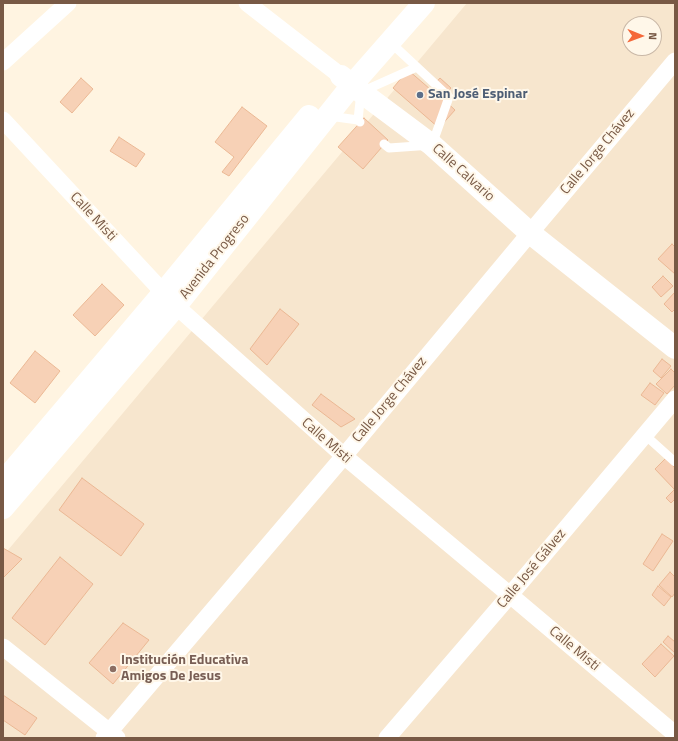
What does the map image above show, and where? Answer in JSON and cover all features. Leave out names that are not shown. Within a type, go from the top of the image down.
[{"type":"main road","name":"Avenida Progreso","points":[[3,482],[170,299],[328,116],[409,3]]},
{"type":"main road","name":"Avenida Progreso","points":[[3,508],[170,299],[351,84],[424,3]]},
{"type":"main road","name":"Calle Calvario","points":[[351,84],[432,146],[530,233],[675,348]]},
{"type":"street","points":[[3,62],[68,3]]},
{"type":"street","name":"Calle Calvario","points":[[247,3],[351,84]]},
{"type":"street","name":"Calle Jorge Chávez","points":[[110,736],[675,61]]},
{"type":"street","name":"Calle Misti","points":[[3,120],[170,299],[344,456],[675,734]]},
{"type":"street","name":"Calle José Gálvez","points":[[387,738],[675,399]]},
{"type":"street","points":[[3,647],[110,736]]},
{"type":"lane","points":[[384,144],[388,148],[432,146],[449,97],[390,42]]},
{"type":"lane","points":[[328,116],[359,121],[351,84],[417,67]]},
{"type":"lane","points":[[644,435],[675,462]]},
{"type":"shaded area","points":[[467,3],[675,3],[675,738],[3,738],[3,556]]},
{"type":"building","points":[[408,70],[430,89],[440,78],[451,88],[442,98],[455,110],[439,128],[393,88]]},
{"type":"building","points":[[81,78],[93,89],[72,113],[60,102]]},
{"type":"building","points":[[242,107],[267,126],[229,176],[222,172],[234,157],[215,142]]},
{"type":"building","points":[[364,118],[388,140],[363,169],[338,147]]},
{"type":"building","points":[[119,137],[145,154],[136,167],[110,151]]},
{"type":"building","points":[[672,244],[675,247],[675,274],[658,259]]},
{"type":"building","points":[[663,276],[673,286],[661,297],[652,287]]},
{"type":"building","points":[[102,284],[124,305],[95,336],[73,315]]},
{"type":"building","points":[[675,292],[675,309],[672,312],[664,304]]},
{"type":"building","points":[[280,309],[299,324],[267,365],[250,349]]},
{"type":"building","points":[[35,351],[60,371],[35,403],[10,383]]},
{"type":"building","points":[[662,359],[671,366],[661,378],[653,371]]},
{"type":"building","points":[[671,369],[675,373],[675,385],[667,394],[656,384]]},
{"type":"building","points":[[650,383],[664,393],[655,405],[641,395]]},
{"type":"building","points":[[321,394],[355,419],[341,427],[312,405]]},
{"type":"building","points":[[666,458],[675,468],[675,490],[655,469]]},
{"type":"building","points":[[82,478],[144,524],[121,556],[59,510]]},
{"type":"building","points":[[674,490],[675,499],[671,503],[666,498]]},
{"type":"building","points":[[662,534],[673,541],[653,571],[643,564]]},
{"type":"building","points":[[3,548],[22,559],[3,578]]},
{"type":"building","points":[[60,557],[93,584],[45,645],[12,618]]},
{"type":"building","points":[[670,572],[675,577],[675,593],[672,597],[659,585]]},
{"type":"building","points":[[658,586],[671,597],[664,606],[652,595]]},
{"type":"building","points":[[123,623],[149,640],[113,684],[89,663]]},
{"type":"building","points":[[668,636],[675,642],[675,653],[663,642]]},
{"type":"building","points":[[661,644],[674,656],[655,677],[642,664]]},
{"type":"building","points":[[3,695],[37,718],[25,735],[3,720]]},
{"type":"place","name":"San José Espinar","points":[[420,95]]},
{"type":"place","name":"Institución Educativa Amigos De Jesus","points":[[113,669]]}]
